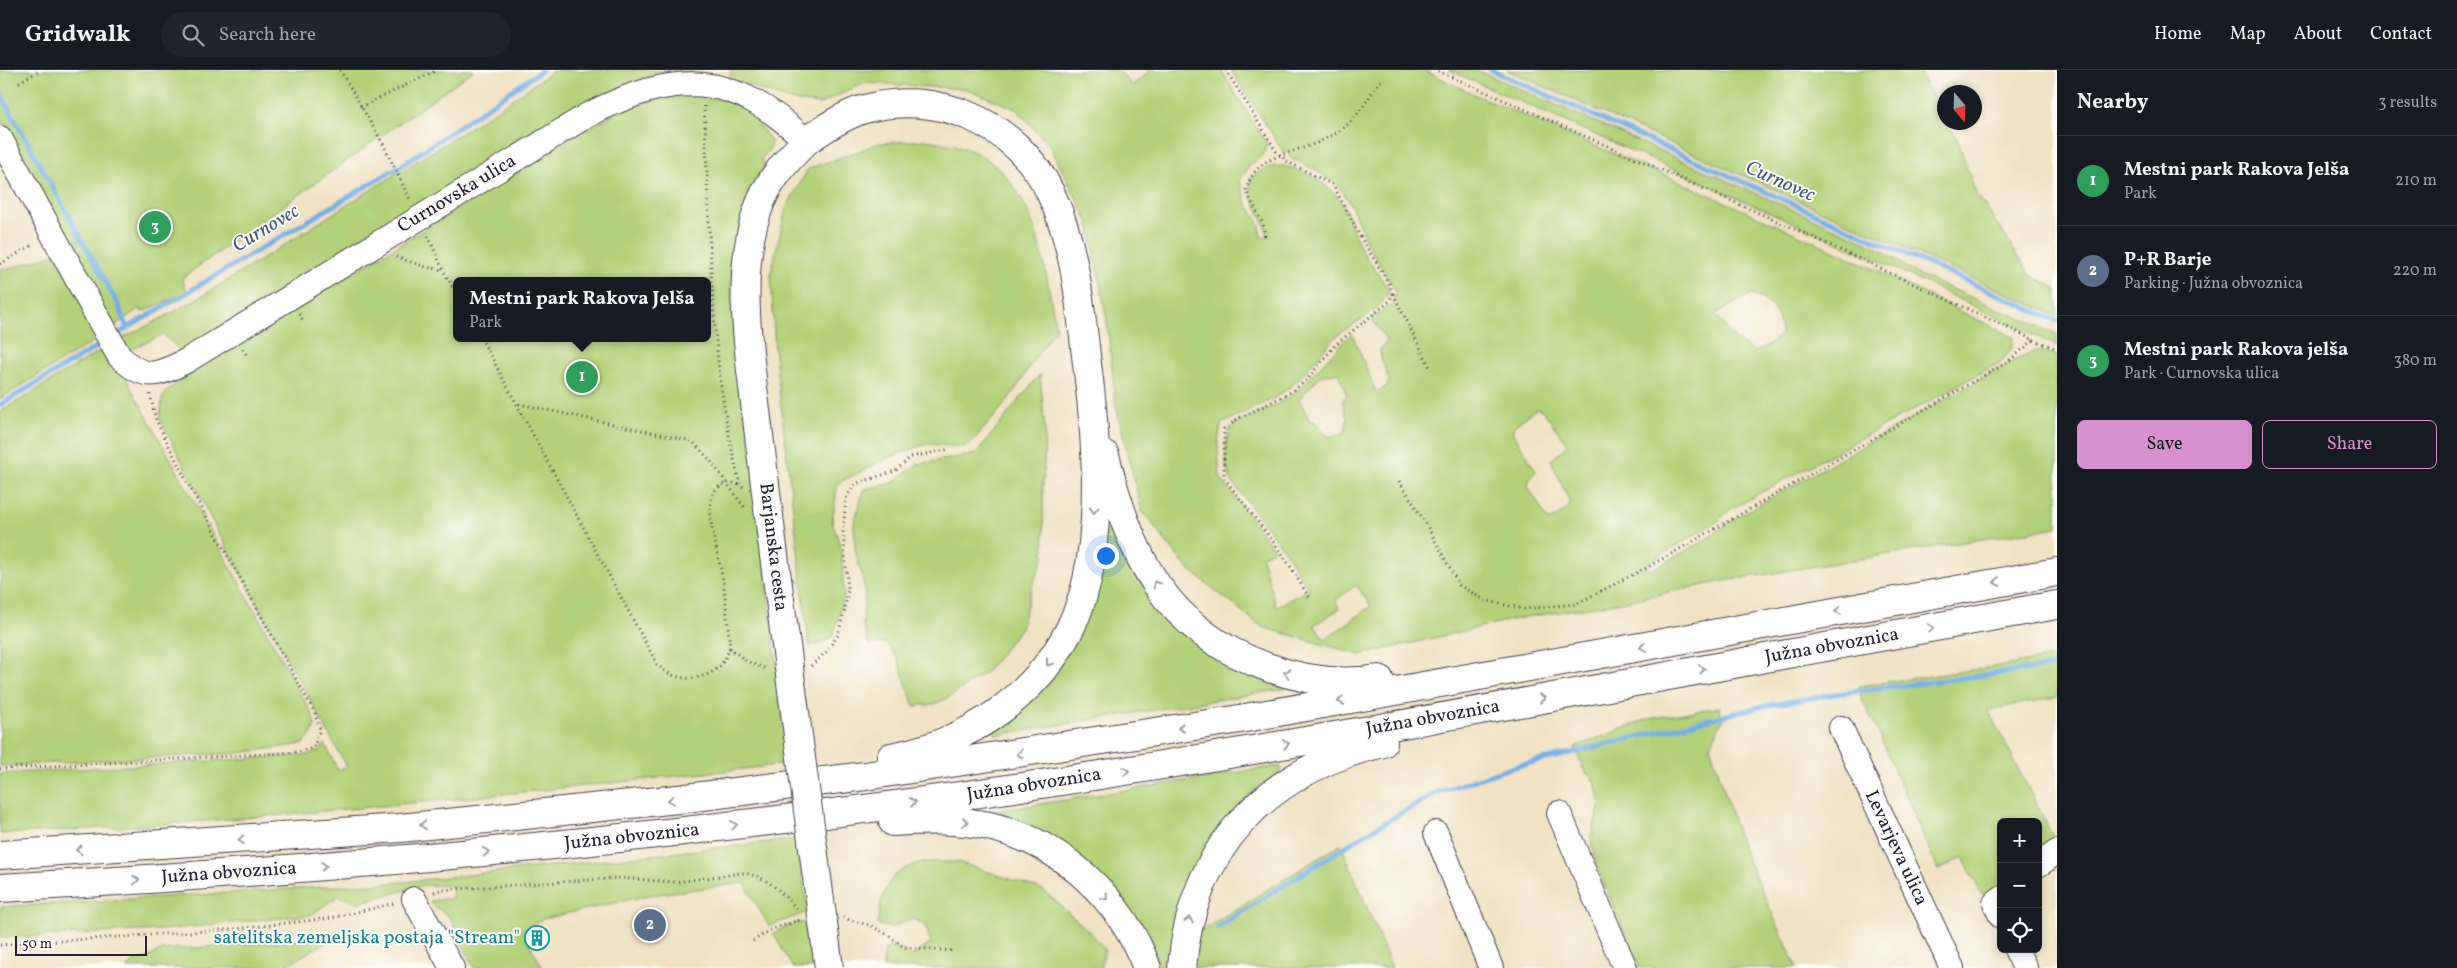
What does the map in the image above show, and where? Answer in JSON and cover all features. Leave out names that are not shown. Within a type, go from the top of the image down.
[{"type":"main road","name":"Barjanska cesta","points":[[830,968],[780,600],[753,488],[748,333],[748,249],[755,216],[767,189],[780,168],[806,141],[833,123],[860,111],[878,106],[917,104],[943,107],[976,119],[1007,138],[1022,151],[1042,176],[1067,236],[1077,286],[1093,409]]},
{"type":"main road","points":[[1093,409],[1118,505],[1138,552],[1165,597],[1191,624],[1210,640],[1254,663],[1276,671],[1320,680],[1344,682],[1373,680],[1414,672],[1492,674]]},
{"type":"main road","points":[[772,788],[837,764],[918,751],[964,733],[985,722],[1008,705],[1028,688],[1046,667],[1070,627],[1087,581],[1094,525],[1093,409]]},
{"type":"main road","name":"Južna obvoznica","points":[[0,854],[400,828],[772,788],[1132,736],[1492,674],[2057,572]]},
{"type":"main road","name":"Južna obvoznica","points":[[0,888],[402,860],[616,839],[795,818],[1153,766],[1494,707],[2057,605]]},
{"type":"main road","points":[[1182,968],[1189,922],[1202,882],[1216,854],[1232,831],[1269,794],[1309,769],[1345,754],[1393,741],[1438,732],[1494,707]]},
{"type":"main road","points":[[795,818],[849,826],[930,819],[972,823],[1011,833],[1054,854],[1090,880],[1119,914],[1147,968]]},
{"type":"street","name":"Curnovska ulica","points":[[148,375],[166,371],[186,361],[419,217],[610,103],[632,94],[670,84],[703,84],[733,92],[766,106],[806,141]]},
{"type":"street","points":[[0,138],[119,356],[133,369],[148,375]]},
{"type":"street","name":"Levarjeva ulica","points":[[1840,728],[1952,968]]},
{"type":"street","points":[[1559,813],[1625,968]]},
{"type":"street","points":[[1436,834],[1491,968]]},
{"type":"street","points":[[2041,863],[2057,852]]},
{"type":"street","points":[[414,899],[452,968]]},
{"type":"street","points":[[2018,953],[2025,968]]},
{"type":"path","points":[[19,82],[41,70]]},
{"type":"path","points":[[340,70],[406,186]]},
{"type":"path","points":[[361,107],[437,70]]},
{"type":"path","points":[[1226,70],[1280,154],[1288,162],[1334,185],[1360,238],[1390,285],[1392,293],[1431,369]]},
{"type":"path","points":[[1436,70],[1797,230],[2057,350]]},
{"type":"path","points":[[1265,236],[1263,224],[1246,191],[1248,179],[1260,165],[1280,154],[1301,149],[1322,140],[1348,124],[1382,78]]},
{"type":"path","points":[[703,84],[715,319],[721,386],[729,442],[753,488]]},
{"type":"path","points":[[419,217],[453,288]]},
{"type":"path","points":[[0,264],[52,233]]},
{"type":"path","points":[[379,242],[390,254],[426,267],[443,270]]},
{"type":"path","points":[[1309,597],[1281,552],[1224,478],[1224,430],[1236,420],[1275,401],[1306,380],[1335,345],[1390,302],[1392,293]]},
{"type":"path","points":[[1400,480],[1459,585],[1484,600],[1524,609],[1576,604],[1648,567],[2006,362],[2034,340]]},
{"type":"path","points":[[483,342],[657,664],[664,672],[674,677],[686,679],[705,675],[720,665],[730,648]]},
{"type":"path","points":[[0,769],[298,752],[313,748],[320,730],[315,712],[188,484],[156,420],[151,404],[148,375]]},
{"type":"path","points":[[518,404],[692,441],[702,449],[747,511]]},
{"type":"path","points":[[802,667],[811,666],[826,652],[838,635],[848,590],[843,533],[846,498],[855,484],[895,471],[911,457],[950,449]]},
{"type":"path","points":[[753,488],[728,483],[717,488],[713,494],[710,511],[723,582],[730,648],[736,655],[746,661],[774,672]]},
{"type":"path","points":[[0,945],[281,924],[331,918],[414,899],[440,890],[568,880],[628,878],[676,882],[742,873],[752,874],[774,885],[805,918],[772,929],[753,941]]},
{"type":"path","points":[[836,918],[846,918],[872,926],[890,936],[904,948],[953,951]]},
{"type":"green space","points":[[0,70],[474,70],[182,278],[187,292],[142,312],[140,308],[113,327],[0,126]]},
{"type":"green space","points":[[554,70],[694,70],[182,352],[163,334],[135,348],[123,350],[118,340],[174,311],[229,279],[474,125]]},
{"type":"green space","points":[[731,70],[1118,70],[1132,85],[1149,73],[1147,70],[1221,70],[1267,144],[1263,155],[1249,166],[1240,181],[1245,200],[1260,225],[1261,237],[1267,237],[1266,229],[1251,194],[1251,178],[1260,171],[1271,167],[1279,166],[1297,169],[1324,184],[1338,198],[1343,205],[1363,253],[1389,289],[1374,311],[1336,337],[1294,384],[1269,401],[1221,424],[1218,443],[1220,477],[1274,549],[1262,557],[1276,607],[1309,589],[1282,547],[1232,482],[1226,467],[1226,444],[1230,429],[1240,421],[1276,405],[1296,392],[1352,333],[1376,392],[1386,387],[1389,380],[1380,350],[1387,341],[1371,318],[1392,305],[1396,292],[1368,245],[1352,207],[1339,186],[1314,169],[1292,159],[1280,147],[1231,70],[1423,70],[1491,102],[1674,179],[1870,267],[2013,337],[2012,348],[2001,362],[1731,509],[1718,521],[1646,564],[1651,570],[1702,542],[1739,516],[2013,361],[2039,350],[2057,356],[2057,527],[1724,581],[1616,603],[1520,618],[1360,655],[1262,627],[1187,568],[1142,511],[1116,406],[1107,321],[1089,223],[1050,146],[1016,109],[967,89],[865,83],[820,104],[792,101],[730,79]],"holes":[[[1750,295],[1757,297],[1773,308],[1779,319],[1781,333],[1770,344],[1755,352],[1736,340],[1715,314]],[[1338,372],[1347,396],[1342,400],[1347,418],[1345,432],[1334,436],[1327,435],[1315,421],[1310,421],[1299,399],[1320,376]],[[1537,408],[1543,411],[1568,445],[1551,460],[1570,503],[1569,508],[1553,519],[1548,520],[1528,487],[1529,481],[1536,471],[1513,433],[1513,427]],[[1356,585],[1371,606],[1325,640],[1314,625],[1339,609],[1336,600]]]},
{"type":"green space","points":[[1449,70],[1477,70],[1873,245],[1917,274],[2057,334],[2057,346],[1873,258]]},
{"type":"green space","points":[[1507,70],[1918,70],[1937,104],[1937,130],[1952,130],[1958,141],[1975,191],[2031,275],[2057,289],[2057,316]]},
{"type":"green space","points":[[681,90],[745,106],[771,141],[770,148],[761,160],[765,164],[739,224],[733,254],[731,288],[789,764],[296,814],[0,834],[0,774],[307,755],[319,751],[325,744],[338,770],[347,767],[219,534],[160,419],[162,400],[166,392],[179,381],[209,361],[520,171],[522,164],[595,120]]},
{"type":"green space","points":[[925,140],[954,145],[980,155],[999,170],[1015,188],[1027,209],[1036,232],[1048,281],[1056,329],[1005,403],[967,447],[927,444],[890,457],[838,483],[832,521],[841,549],[844,596],[833,636],[820,644],[809,645],[775,355],[771,273],[786,208],[808,169],[880,143]]},
{"type":"green space","points":[[55,254],[102,336],[0,399],[0,268],[8,269]]},
{"type":"green space","points":[[108,346],[312,714],[315,725],[311,735],[303,744],[237,753],[0,766],[0,412]]},
{"type":"green space","points":[[1040,374],[1045,430],[1043,489],[1044,557],[1032,586],[1021,628],[987,671],[953,695],[935,704],[914,706],[897,657],[886,643],[869,645],[863,625],[865,589],[855,550],[854,523],[864,489],[892,483],[918,464],[976,454]]},
{"type":"green space","points":[[1104,494],[1169,620],[1195,643],[1223,661],[1286,687],[1285,689],[996,735],[994,731],[1017,714],[1049,684]]},
{"type":"green space","points":[[2057,656],[2057,697],[1988,710],[2057,844],[2042,855],[2042,818],[1997,818],[1997,890],[1989,895],[1981,894],[1963,857],[1938,870],[1878,732],[1861,698],[1859,686]]},
{"type":"green space","points":[[1720,707],[1722,721],[1710,745],[1741,845],[1797,968],[1640,968],[1596,866],[1591,837],[1600,805],[1595,782],[1584,771],[1575,747],[1648,719]]},
{"type":"green space","points":[[1278,766],[1281,768],[1281,772],[1258,787],[1242,802],[1227,818],[1209,844],[1171,968],[1160,968],[1154,953],[990,812]]},
{"type":"green space","points":[[797,839],[808,912],[769,926],[744,883],[650,895],[543,919],[522,931],[543,968],[474,968],[450,917],[430,903],[430,901],[452,898],[453,886],[424,885],[358,903],[338,896],[311,915],[161,930],[0,938],[0,907],[404,882]]},
{"type":"green space","points":[[1341,844],[1392,968],[1192,968],[1196,934]]},
{"type":"green space","points":[[922,862],[958,862],[1043,890],[1094,936],[1105,950],[1100,968],[883,968],[885,949],[893,945],[912,956],[931,943],[925,924],[911,919],[890,928],[877,924],[884,892],[893,877],[909,867]]},
{"type":"green space","points":[[808,922],[816,968],[793,968],[773,933],[796,923]]},
{"type":"green space","points":[[324,936],[327,942],[281,968],[126,968],[136,960],[140,961],[162,950],[281,942]]},
{"type":"waterway","name":"Curnovec","points":[[114,336],[402,165],[542,70]]},
{"type":"waterway","name":"Curnovec","points":[[1491,70],[2057,321]]},
{"type":"waterway","points":[[0,93],[119,306],[127,329]]},
{"type":"waterway","name":"Curnovec","points":[[0,405],[105,342]]},
{"type":"waterway","points":[[1218,927],[1367,833],[1438,792],[1514,767],[1759,707],[1835,694],[2057,666]]},
{"type":"place","name":"Mestni park Rakova jelša","points":[[155,227]]},
{"type":"place","name":"Mestni park Rakova Jelša","points":[[582,377]]},
{"type":"place","name":"P+R Barje","points":[[650,925]]},
{"type":"place","name":"satelitska zemeljska postaja \"Stream\"","points":[[537,938]]}]
